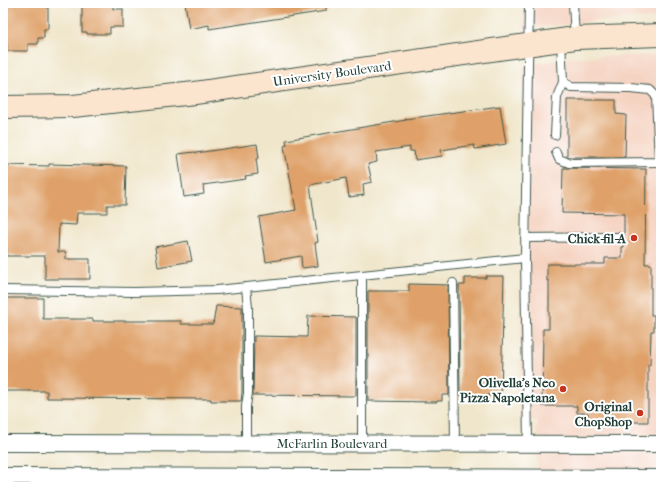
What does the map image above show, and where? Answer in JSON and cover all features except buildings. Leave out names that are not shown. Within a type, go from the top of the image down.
[{"type":"street","name":"University Boulevard","points":[[3,108],[73,106],[195,93],[568,39],[661,35]]},
{"type":"street","name":"McFarlin Boulevard","points":[[3,442],[661,444]]},
{"type":"street","points":[[3,476],[294,482],[434,482],[661,478]]},
{"type":"lane","points":[[528,443],[525,238],[529,3]]},
{"type":"lane","points":[[555,135],[557,97],[563,82],[573,3]]},
{"type":"lane","points":[[556,152],[559,159],[569,163],[660,162],[656,96],[650,90],[631,88],[571,87],[563,82]]},
{"type":"lane","points":[[525,238],[618,238]]},
{"type":"lane","points":[[3,290],[134,292],[217,290],[525,258]]},
{"type":"lane","points":[[362,275],[362,443]]},
{"type":"lane","points":[[453,283],[455,443]]},
{"type":"lane","points":[[246,287],[248,308],[248,393],[246,406],[246,443]]},
{"type":"shaded area","points":[[524,3],[661,3],[661,18],[594,21],[523,29]]},
{"type":"shaded area","points":[[661,55],[661,487],[538,487],[537,420],[520,420],[523,66],[575,57]]},
{"type":"place","name":"Chick-fil-A","points":[[634,238]]},
{"type":"place","name":"Olivella’s Neo Pizza Napoletana","points":[[563,389]]},
{"type":"place","name":"Original ChopShop","points":[[640,413]]}]
